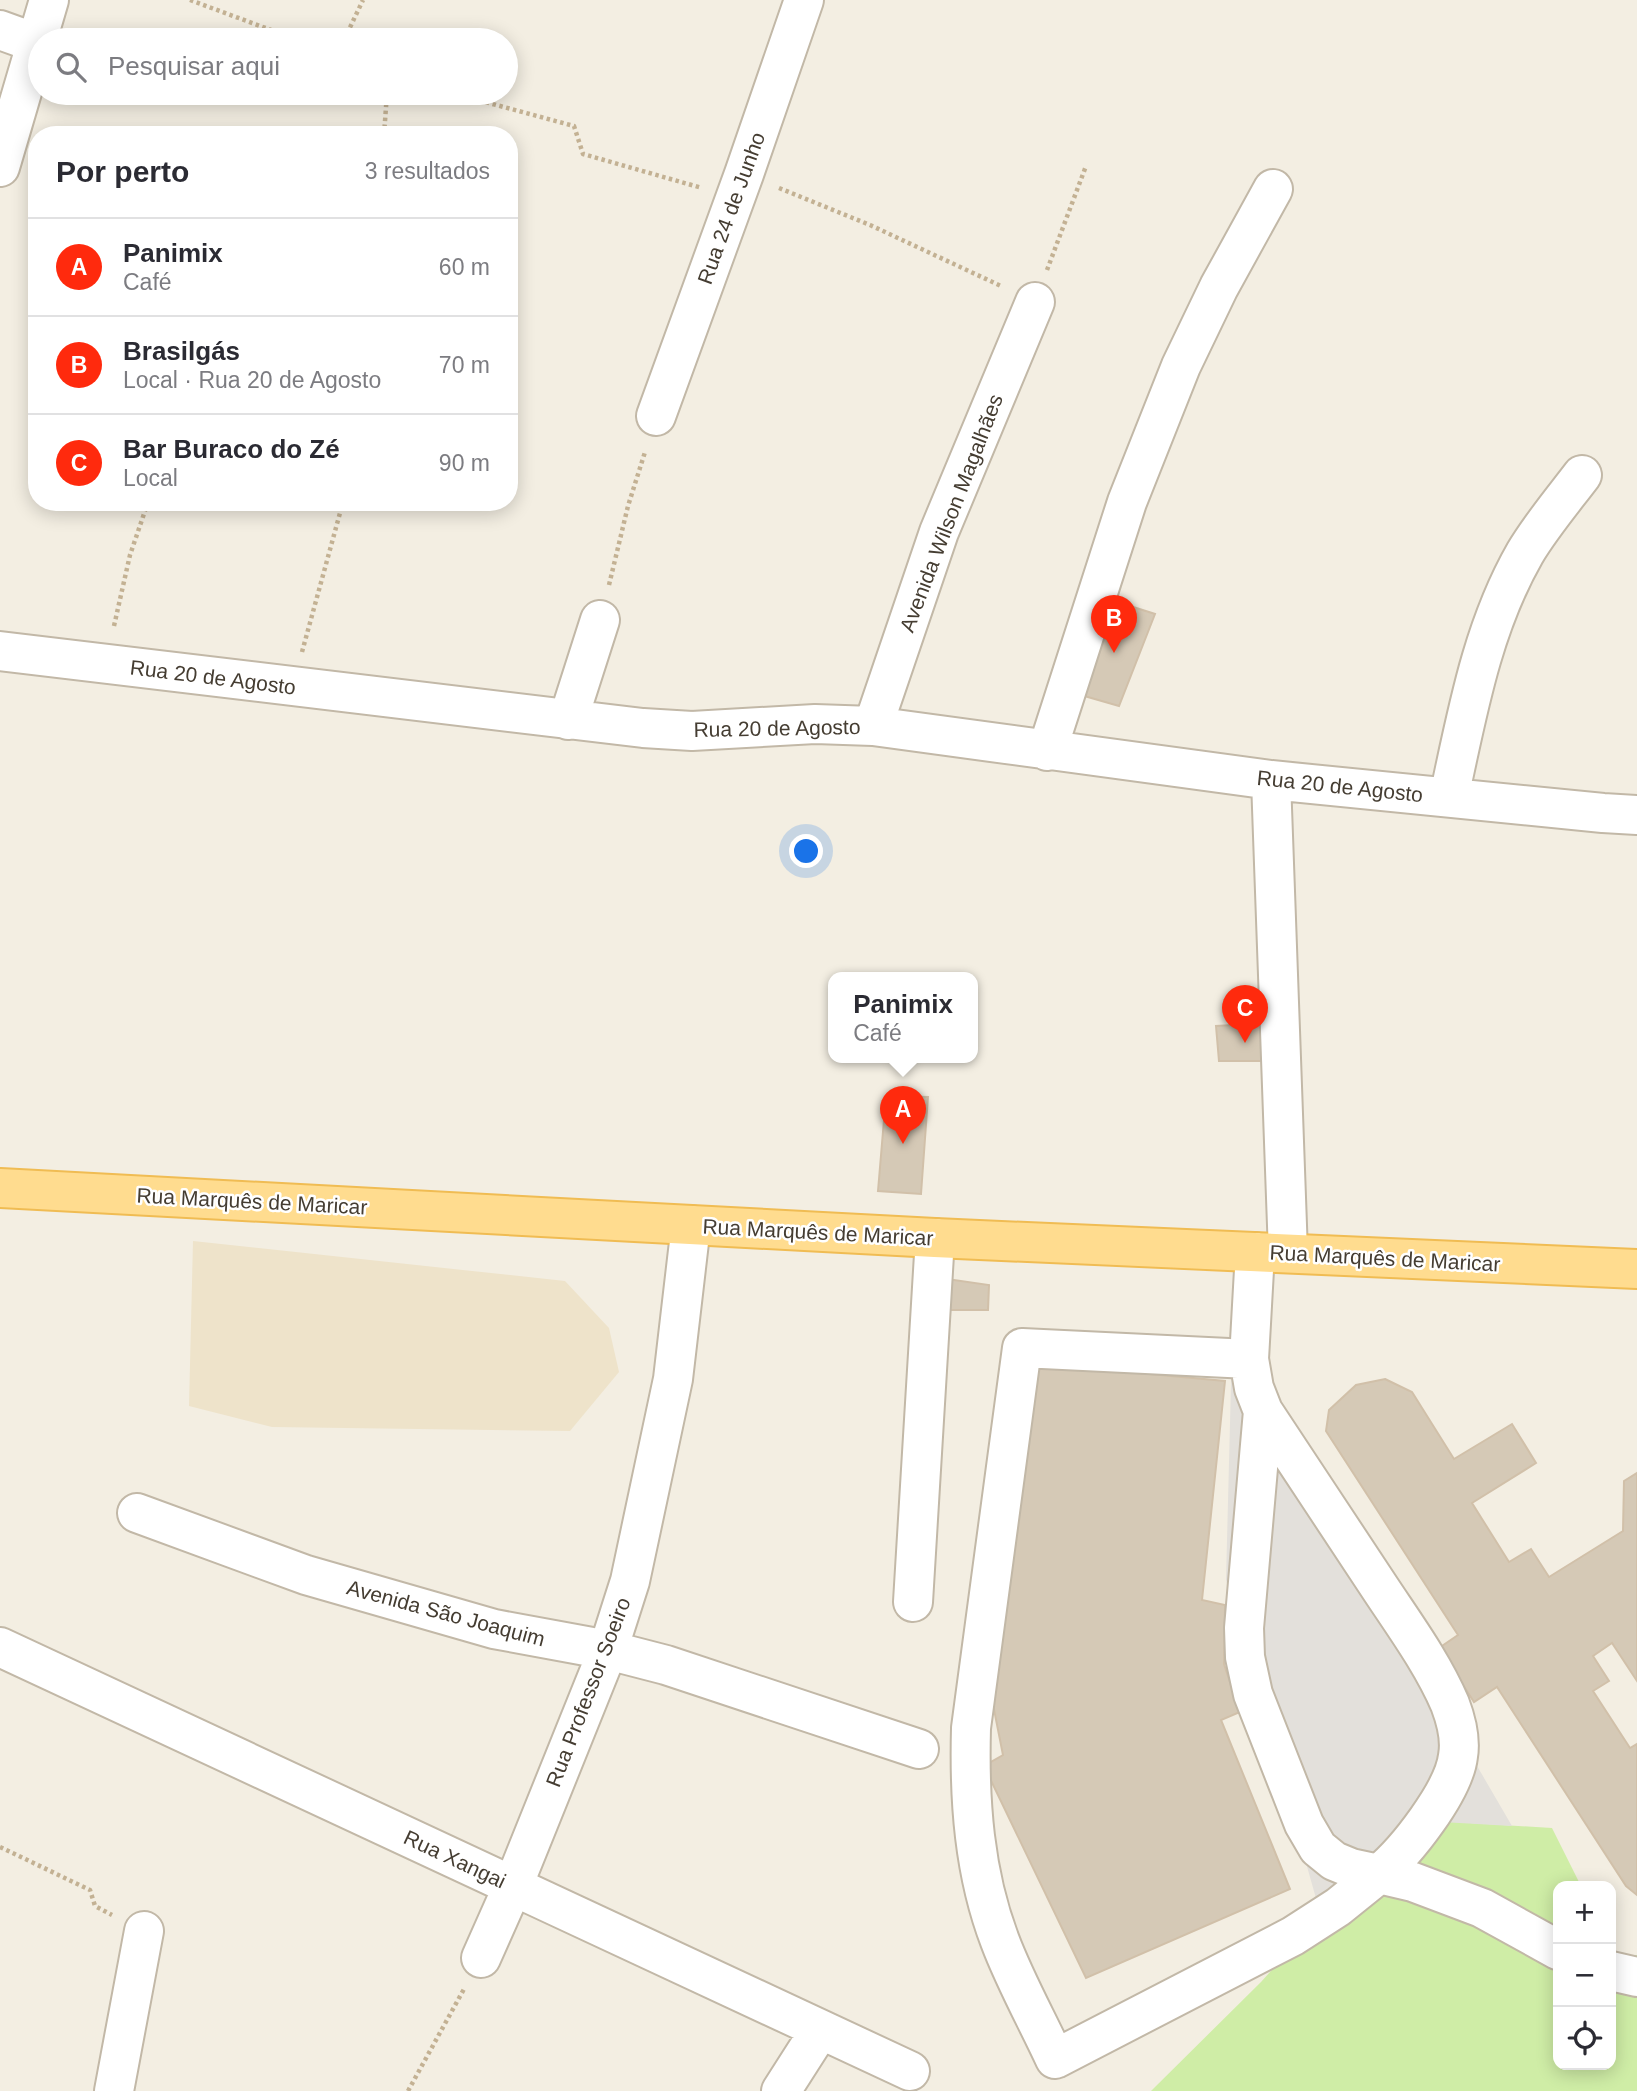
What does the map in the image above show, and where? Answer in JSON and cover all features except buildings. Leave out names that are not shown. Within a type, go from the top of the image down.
[{"type":"main road","name":"Rua Marquês de Maricar","points":[[0,1188],[935,1238],[1637,1269]]},
{"type":"street","points":[[41,28],[49,0]]},
{"type":"street","name":"Rua 24 de Junho","points":[[656,416],[804,0]]},
{"type":"street","points":[[0,30],[28,40]]},
{"type":"street","points":[[0,167],[28,71]]},
{"type":"street","points":[[1046,751],[1127,502],[1181,366],[1219,287],[1273,189]]},
{"type":"street","name":"Avenida Wilson Magalhães","points":[[873,726],[939,532],[1035,302]]},
{"type":"street","points":[[1449,797],[1476,673],[1496,618],[1526,553],[1582,475]]},
{"type":"street","points":[[569,720],[600,620]]},
{"type":"street","name":"Rua 20 de Agosto","points":[[0,651],[569,720],[692,732],[815,724],[873,726],[1271,779],[1637,815]]},
{"type":"street","points":[[1249,1359],[1022,1348],[971,1728],[969,1784],[973,1829],[984,1890],[1000,1942],[1055,2059],[1293,1936],[1338,1907],[1392,1863],[1433,1811],[1450,1784],[1458,1756],[1458,1729],[1441,1685],[1263,1411],[1254,1388],[1249,1359],[1271,1252],[1271,779]]},
{"type":"street","name":"Rua Professor Soeiro","points":[[481,1958],[513,1886],[608,1650],[630,1581],[673,1379],[691,1225]]},
{"type":"street","points":[[913,1602],[935,1238]]},
{"type":"street","points":[[1263,1411],[1244,1628],[1245,1657],[1253,1694],[1304,1824],[1318,1848],[1334,1861],[1351,1868],[1413,1882],[1482,1908],[1553,1947]]},
{"type":"street","name":"Avenida São Joaquim","points":[[137,1513],[306,1575],[481,1625],[555,1642],[608,1650],[666,1665],[919,1749]]},
{"type":"street","name":"Rua Xangai","points":[[0,1647],[910,2071]]},
{"type":"street","points":[[114,2091],[144,1931]]},
{"type":"street","points":[[1616,1972],[1637,1977]]},
{"type":"street","points":[[781,2091],[820,2030]]},
{"type":"path","points":[[190,0],[266,28]]},
{"type":"path","points":[[350,28],[363,0]]},
{"type":"path","points":[[385,126],[386,105]]},
{"type":"path","points":[[496,105],[574,126],[583,154],[740,186],[870,225],[1035,302],[1086,166]]},
{"type":"path","points":[[600,620],[628,506],[656,416]]},
{"type":"path","points":[[105,664],[130,555],[145,511]]},
{"type":"path","points":[[293,686],[341,511]]},
{"type":"path","points":[[0,1847],[90,1891],[94,1906],[144,1931]]},
{"type":"path","points":[[408,2091],[481,1958]]},
{"type":"shaded area","points":[[193,1241],[565,1281],[609,1328],[619,1372],[570,1431],[272,1427],[189,1406]]},
{"type":"shaded area","points":[[1232,1345],[1512,1826],[1407,1820],[1321,1916],[1226,1580]]},
{"type":"green space","points":[[1407,1819],[1552,1828],[1578,1881],[1553,1881],[1553,2070],[1616,2070],[1616,1956],[1637,1955],[1637,2091],[1151,2091],[1261,1982]]},
{"type":"place","name":"Brasilgás","points":[[1114,653]]},
{"type":"place","name":"Bar Buraco do Zé","points":[[1245,1043]]},
{"type":"place","name":"Panimix","points":[[903,1144]]}]
